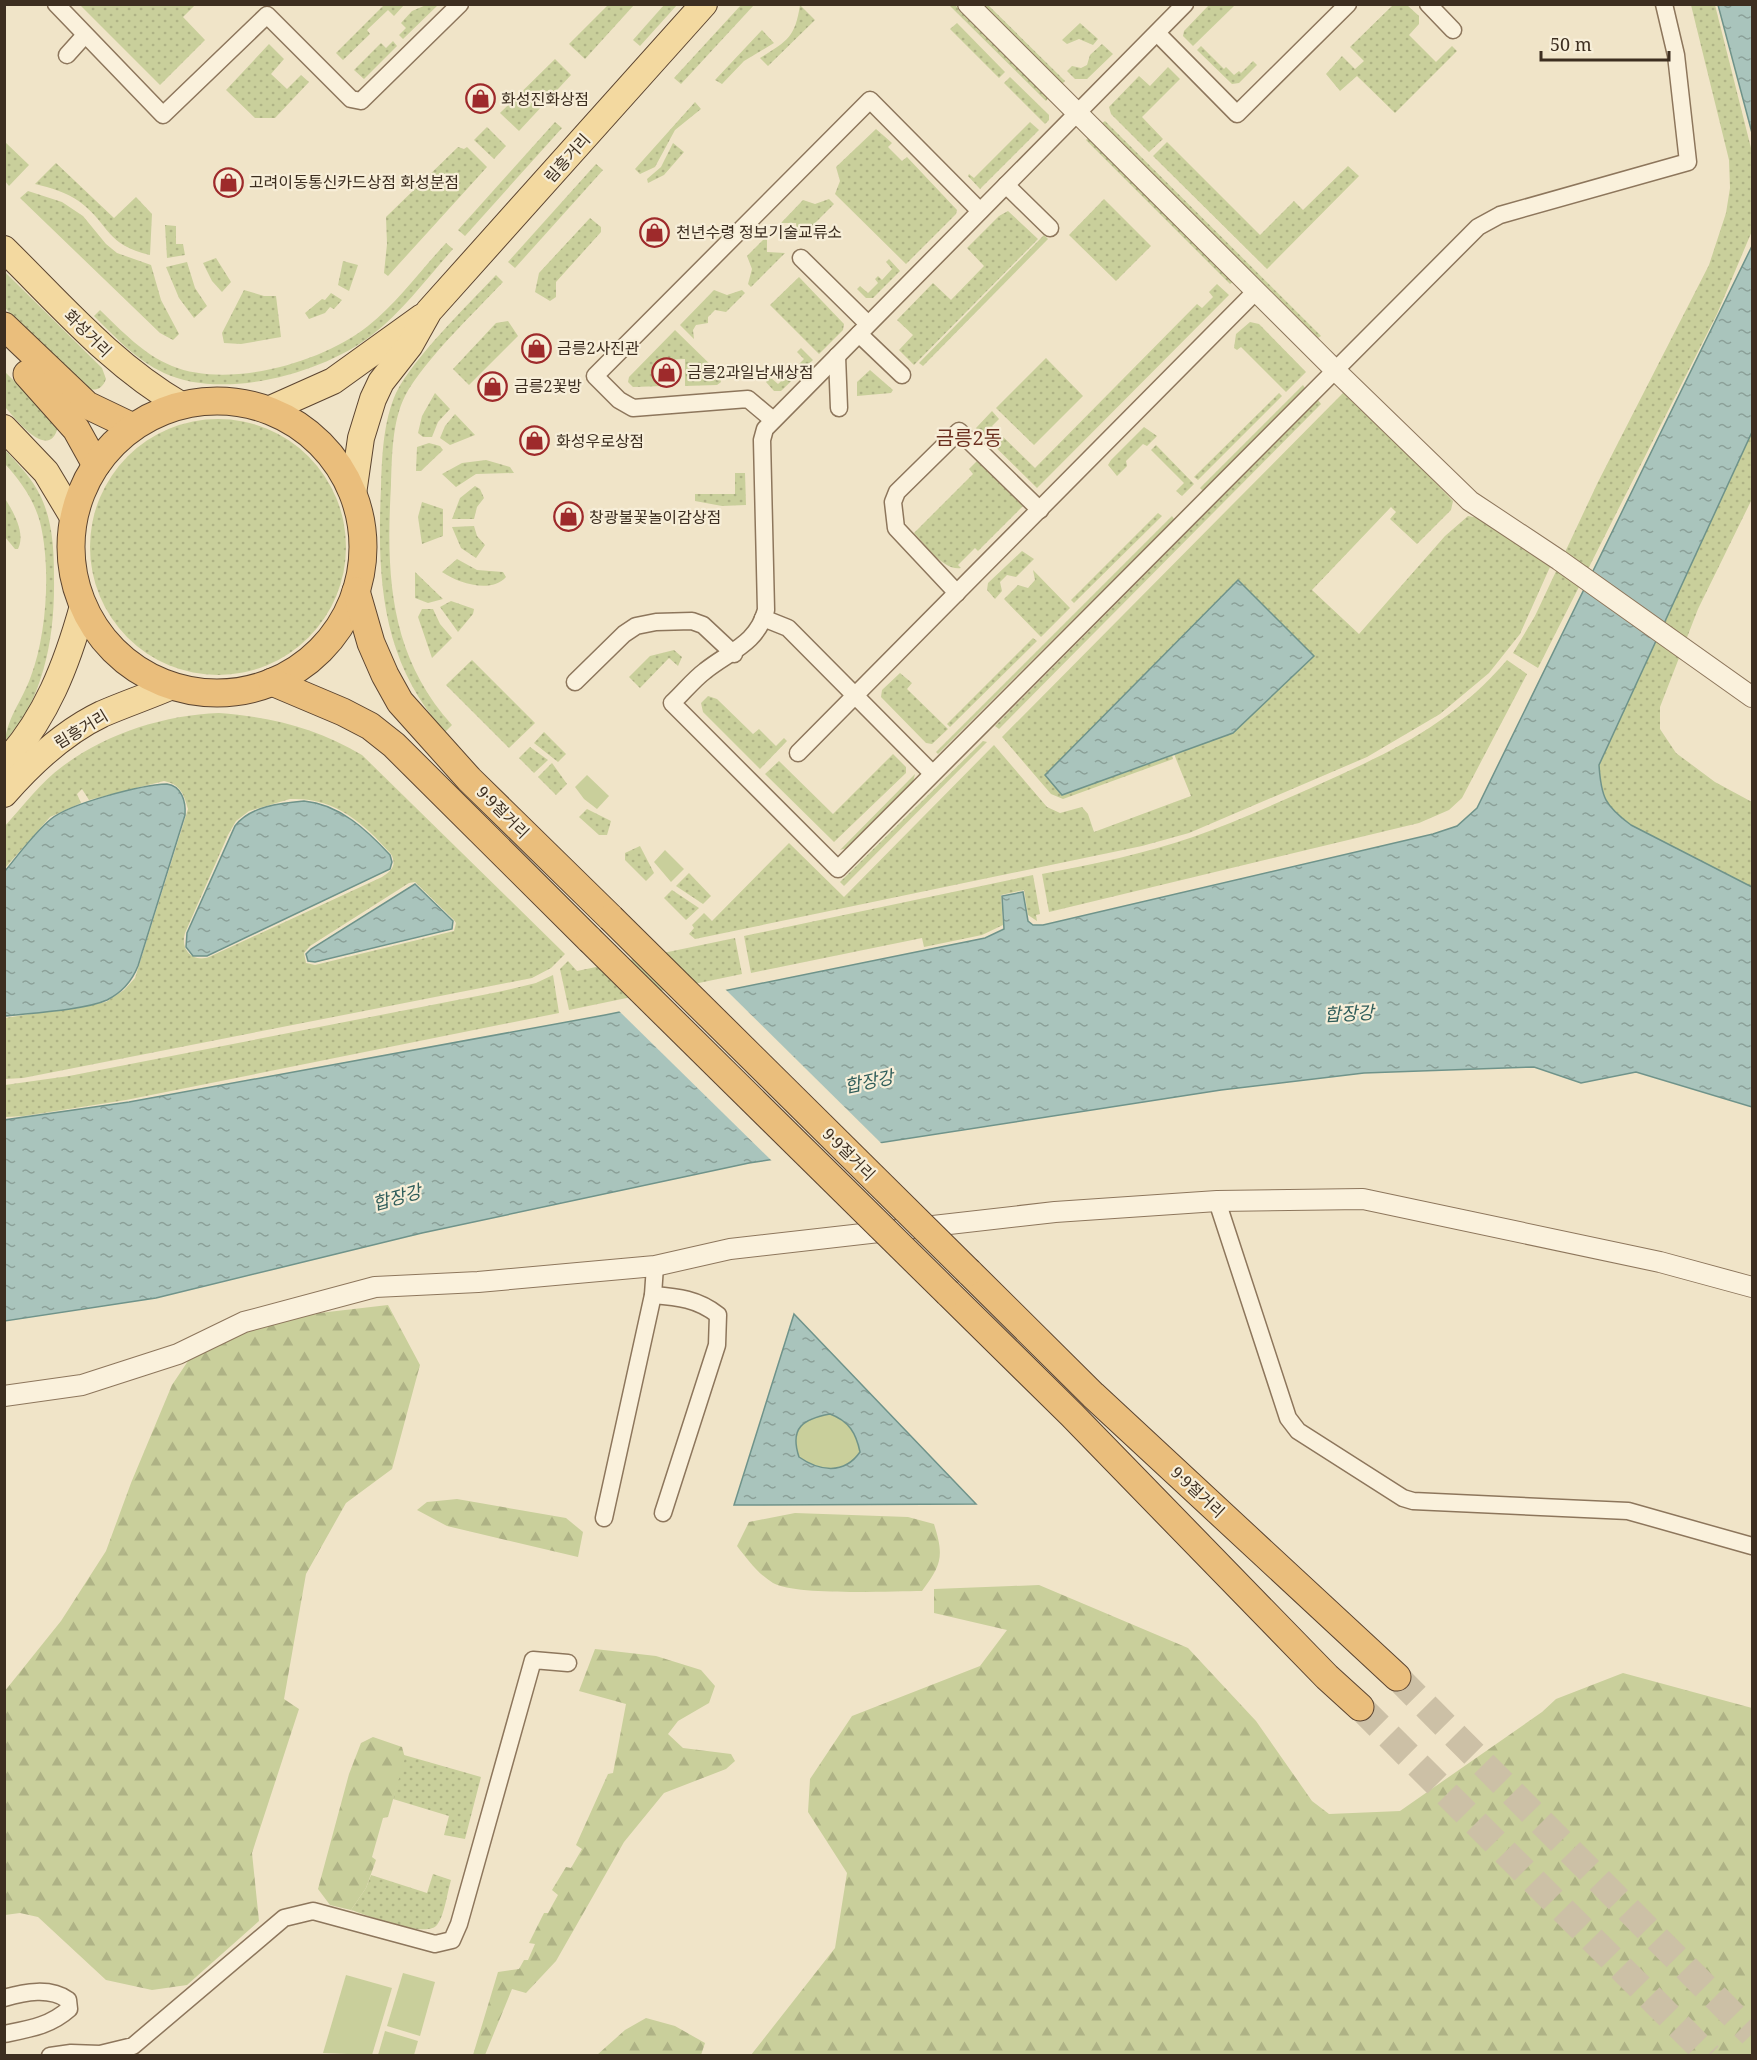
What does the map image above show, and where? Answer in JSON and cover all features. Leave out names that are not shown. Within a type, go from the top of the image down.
[{"type":"highway","points":[[4,326],[82,400],[101,413],[133,427]]},
{"type":"highway","points":[[4,352],[67,417],[96,465]]},
{"type":"highway","points":[[208,401],[234,402],[268,410],[314,437],[337,463],[354,494],[363,542],[356,591],[337,629],[324,646],[299,666],[272,682],[232,692],[212,693],[172,686],[153,679],[119,656],[104,641],[83,606],[72,572],[71,535],[78,499],[96,465],[107,450],[133,427],[181,405],[208,401]]},
{"type":"highway","name":"9·9절거리","points":[[356,591],[371,643],[400,702],[469,778],[1093,1395],[1397,1677]]},
{"type":"highway","name":"9·9절거리","points":[[272,682],[343,712],[378,732],[1072,1415],[1327,1677],[1360,1707]]},
{"type":"main road","name":"림흥거리","points":[[268,410],[333,381],[429,311],[704,4]]},
{"type":"main road","name":"화성거리","points":[[4,249],[119,363],[142,381],[181,405]]},
{"type":"main road","name":"림흥거리","points":[[354,494],[361,438],[374,399],[381,382],[410,345],[429,311]]},
{"type":"main road","points":[[4,428],[46,472],[73,517]]},
{"type":"main road","name":"림흥거리","points":[[4,764],[52,695],[69,658],[83,606]]},
{"type":"main road","name":"림흥거리","points":[[4,794],[35,761],[79,728],[102,714],[172,686]]},
{"type":"street","points":[[56,4],[163,115],[267,15],[351,99],[361,101],[460,4]]},
{"type":"street","points":[[968,4],[1336,371],[1470,501],[1559,560],[1752,697]]},
{"type":"street","points":[[1185,4],[765,429],[762,440],[766,610],[764,618],[755,633],[734,654],[706,670],[672,703],[838,869],[1336,371],[1467,236],[1489,219],[1688,162],[1676,55],[1664,4]]},
{"type":"street","points":[[1157,33],[1238,114],[1348,4]]},
{"type":"street","points":[[1428,4],[1453,30]]},
{"type":"street","points":[[67,55],[85,35]]},
{"type":"street","points":[[772,420],[748,399],[633,408],[619,400],[595,376],[870,100],[980,211]]},
{"type":"street","points":[[1006,185],[1050,228]]},
{"type":"street","points":[[801,258],[902,375]]},
{"type":"street","points":[[798,753],[1256,291]]},
{"type":"street","points":[[837,356],[839,408]]},
{"type":"street","points":[[957,593],[896,528],[893,502],[897,492],[959,430],[1040,510]]},
{"type":"street","points":[[764,618],[788,628],[932,773]]},
{"type":"street","points":[[575,682],[624,634],[636,626],[656,622],[692,621],[703,625],[734,654]]},
{"type":"street","points":[[4,1396],[82,1385],[178,1354],[244,1322],[375,1287],[478,1282],[655,1266],[742,1247],[1055,1212],[1217,1201],[1363,1199],[1660,1262],[1752,1287]]},
{"type":"street","points":[[1217,1201],[1288,1418],[1298,1431],[1308,1438],[1413,1502],[1628,1511],[1752,1546]]},
{"type":"street","points":[[604,1518],[653,1295],[655,1266]]},
{"type":"street","points":[[653,1295],[684,1297],[707,1306],[718,1315],[717,1345],[663,1513]]},
{"type":"street","points":[[50,2055],[100,2054],[133,2046],[284,1918],[313,1911],[435,1944],[452,1940],[459,1924],[533,1660],[568,1663]]},
{"type":"street","points":[[4,1998],[24,1992],[58,1993],[68,2000],[69,2009],[57,2019],[34,2028],[4,2034]]},
{"type":"green space","points":[[609,4],[634,5],[585,59],[569,44]]},
{"type":"green space","points":[[80,5],[195,5],[183,17],[205,40],[160,85]]},
{"type":"green space","points":[[384,5],[404,5],[394,16],[388,10],[367,30],[370,34],[343,60],[336,53]]},
{"type":"green space","points":[[426,5],[438,5],[403,39],[399,35],[406,28],[401,23],[412,11]]},
{"type":"green space","points":[[664,5],[677,5],[640,46],[633,40]]},
{"type":"green space","points":[[741,5],[754,5],[681,84],[674,78]]},
{"type":"green space","points":[[800,5],[815,20],[768,66],[760,58],[788,38],[795,25]]},
{"type":"green space","points":[[949,5],[955,5],[1048,98],[1046,101]]},
{"type":"green space","points":[[983,5],[988,5],[1065,81],[1062,84]]},
{"type":"green space","points":[[1209,5],[1235,5],[1193,46],[1183,36],[1184,31]]},
{"type":"green space","points":[[1393,5],[1407,5],[1419,16],[1419,24],[1409,35],[1436,62],[1452,46],[1457,51],[1395,113],[1357,76],[1340,91],[1326,74],[1342,56],[1355,69],[1364,61],[1350,47]]},
{"type":"green space","points":[[1691,5],[1715,5],[1752,152],[1752,231],[1717,314],[1538,668],[1513,653],[1535,616],[1598,482],[1709,265],[1726,213],[1730,188],[1729,160]]},
{"type":"green space","points":[[957,23],[1005,72],[999,78],[950,29]]},
{"type":"green space","points":[[1080,23],[1098,39],[1093,45],[1079,39],[1067,44],[1062,40]]},
{"type":"green space","points":[[762,30],[774,43],[744,61],[722,84],[715,80]]},
{"type":"green space","points":[[393,41],[397,46],[364,79],[354,70],[381,43],[386,48]]},
{"type":"green space","points":[[269,44],[284,59],[271,74],[287,89],[301,75],[309,82],[275,118],[255,118],[226,90]]},
{"type":"green space","points":[[1102,44],[1113,54],[1087,79],[1075,79],[1067,71],[1072,66],[1081,68],[1087,65],[1090,55]]},
{"type":"green space","points":[[1201,46],[1224,69],[1226,67],[1234,75],[1239,71],[1241,73],[1253,61],[1257,65],[1239,83],[1232,84],[1197,50]]},
{"type":"green space","points":[[555,59],[571,75],[519,131],[500,113]]},
{"type":"green space","points":[[1168,67],[1180,79],[1142,117],[1163,139],[1149,152],[1111,114],[1109,107],[1139,76],[1150,86]]},
{"type":"green space","points":[[1010,77],[1049,115],[1049,120],[1045,124],[1004,83]]},
{"type":"green space","points":[[695,102],[701,109],[675,130],[655,167],[640,174],[635,169]]},
{"type":"green space","points":[[1105,121],[1321,336],[1318,338],[1102,123]]},
{"type":"green space","points":[[555,122],[562,128],[465,236],[458,230]]},
{"type":"green space","points":[[1030,122],[1039,130],[980,189],[968,176],[969,174],[974,178]]},
{"type":"green space","points":[[487,127],[506,146],[494,159],[474,140]]},
{"type":"green space","points":[[876,129],[892,143],[888,147],[902,161],[907,157],[957,210],[956,214],[906,264],[835,194],[840,181],[836,167]]},
{"type":"green space","points":[[1088,138],[1233,282],[1230,284],[1086,140]]},
{"type":"green space","points":[[4,141],[29,165],[9,186],[5,181]]},
{"type":"green space","points":[[1167,142],[1260,235],[1294,201],[1303,210],[1348,166],[1359,176],[1267,269],[1153,156]]},
{"type":"green space","points":[[673,143],[684,152],[664,175],[648,183],[647,179],[661,167]]},
{"type":"green space","points":[[458,147],[464,149],[467,147],[487,167],[388,276],[384,273],[387,244],[386,217]]},
{"type":"green space","points":[[56,163],[114,218],[136,197],[152,214],[150,255],[136,251],[116,240],[80,202],[58,191],[35,184]]},
{"type":"green space","points":[[596,164],[603,170],[515,268],[508,262]]},
{"type":"green space","points":[[28,191],[62,202],[83,216],[106,244],[117,253],[151,265],[161,300],[179,334],[173,340],[160,333],[20,198]]},
{"type":"green space","points":[[829,199],[834,204],[798,240],[796,223],[781,223],[803,200],[815,204]]},
{"type":"green space","points":[[1104,199],[1151,246],[1116,281],[1069,235]]},
{"type":"green space","points":[[1008,211],[1038,239],[914,365],[899,350],[913,335],[897,320],[933,283],[951,300],[984,266],[967,248],[999,216]]},
{"type":"green space","points":[[590,218],[601,227],[601,232],[556,282],[556,297],[550,301],[535,292],[539,273]]},
{"type":"green space","points":[[165,225],[176,226],[176,244],[183,244],[185,255],[167,258]]},
{"type":"green space","points":[[1044,235],[1048,239],[923,366],[919,363]]},
{"type":"green space","points":[[767,236],[767,252],[785,253],[751,287],[748,284],[752,269],[747,256]]},
{"type":"green space","points":[[446,243],[453,249],[404,305],[372,335],[352,349],[328,361],[272,379],[215,384],[188,381],[164,373],[135,355],[94,316],[100,310],[142,349],[172,366],[220,375],[274,368],[326,351],[368,326],[399,297]]},
{"type":"green space","points":[[216,258],[231,282],[222,292],[212,281],[203,263]]},
{"type":"green space","points":[[889,259],[900,271],[873,298],[866,298],[857,289],[860,286],[868,293],[878,283],[875,279],[878,276],[882,280],[892,269],[886,262]]},
{"type":"green space","points":[[343,261],[358,265],[349,291],[338,285]]},
{"type":"green space","points":[[187,262],[195,288],[207,306],[194,318],[179,298],[166,267]]},
{"type":"green space","points":[[4,271],[102,368],[106,379],[100,388],[94,390],[84,387],[5,308]]},
{"type":"green space","points":[[496,275],[503,282],[424,367],[405,396],[397,417],[394,439],[390,551],[391,582],[396,612],[415,671],[431,698],[452,725],[445,732],[424,705],[407,677],[388,618],[380,555],[384,440],[388,416],[404,379],[442,332]]},
{"type":"green space","points":[[799,277],[844,324],[843,330],[819,354],[770,305]]},
{"type":"green space","points":[[1217,284],[1229,295],[1037,488],[976,428],[992,411],[999,419],[992,426],[1035,468],[1197,304],[1202,308],[1213,297],[1209,292]]},
{"type":"green space","points":[[244,290],[264,296],[276,296],[281,337],[241,344],[224,343],[222,333]]},
{"type":"green space","points":[[714,290],[727,295],[742,290],[745,293],[726,312],[715,310],[708,317],[708,323],[696,325],[693,330],[694,339],[680,325]]},
{"type":"green space","points":[[331,293],[342,300],[334,309],[330,307],[325,313],[309,319],[305,313],[322,299],[325,300]]},
{"type":"green space","points":[[508,321],[518,336],[469,385],[453,369],[496,323]]},
{"type":"green space","points":[[1250,322],[1259,324],[1306,372],[1286,392],[1241,347],[1237,350],[1234,348],[1236,334]]},
{"type":"green space","points":[[675,330],[718,372],[721,382],[717,385],[685,386],[685,359],[663,360],[663,386],[633,387],[628,382],[629,377]]},
{"type":"green space","points":[[801,348],[813,360],[781,391],[774,391],[766,382],[770,377],[778,384],[789,374],[785,370],[788,366],[793,370],[804,359],[797,352]]},
{"type":"green space","points":[[1046,358],[1083,396],[1034,445],[996,408]]},
{"type":"green space","points":[[870,370],[893,390],[891,393],[857,396],[857,382]]},
{"type":"green space","points":[[4,371],[53,419],[57,430],[52,438],[46,441],[31,434],[5,407]]},
{"type":"green space","points":[[1303,385],[1305,388],[1203,491],[1200,488]]},
{"type":"green space","points":[[1344,392],[1353,397],[1453,501],[1451,510],[1417,544],[1390,519],[1396,512],[1391,507],[1312,590],[1359,634],[1445,536],[1468,516],[1479,518],[1550,567],[1520,634],[1489,673],[1440,714],[1367,757],[1189,833],[1142,846],[695,939],[689,934],[694,928],[692,925],[704,913],[712,921],[789,843],[844,897],[994,745],[1047,807],[1060,813],[1082,807],[1088,814],[1094,832],[1191,796],[1174,754],[1233,733],[1314,656],[1238,580],[1172,755],[1173,759],[1063,799],[1051,794],[1002,737]]},
{"type":"green space","points":[[435,393],[450,409],[438,422],[432,437],[423,437],[418,433],[422,416]]},
{"type":"green space","points":[[1279,393],[1282,396],[1198,480],[1194,477]]},
{"type":"green space","points":[[1318,400],[1321,404],[999,729],[995,726]]},
{"type":"green space","points":[[455,414],[475,435],[450,445],[440,438],[445,426]]},
{"type":"green space","points":[[218,419],[243,422],[267,429],[299,448],[317,466],[336,498],[343,522],[346,547],[343,572],[336,596],[317,628],[299,646],[267,665],[243,672],[218,675],[193,672],[169,665],[137,646],[119,628],[100,596],[93,572],[90,547],[93,522],[100,498],[119,466],[137,448],[169,429],[193,422]]},
{"type":"green space","points":[[1144,427],[1157,436],[1147,446],[1143,444],[1126,461],[1127,466],[1117,476],[1108,465]]},
{"type":"green space","points":[[1752,432],[1752,499],[1698,609],[1660,707],[1660,729],[1676,753],[1715,782],[1752,802],[1752,887],[1631,825],[1622,818],[1610,806],[1603,793],[1599,764]]},
{"type":"green space","points":[[429,443],[440,446],[443,450],[421,471],[416,471],[417,447]]},
{"type":"green space","points":[[1156,445],[1194,484],[1182,496],[1176,491],[1184,483],[1151,450]]},
{"type":"green space","points":[[5,450],[29,478],[45,507],[54,558],[54,602],[49,646],[37,688],[29,708],[5,748],[10,720],[31,676],[41,640],[46,579],[40,522],[26,491],[5,464]]},
{"type":"green space","points":[[486,460],[510,467],[514,473],[476,474],[456,487],[442,474],[462,463]]},
{"type":"green space","points":[[977,461],[1023,506],[978,551],[975,548],[958,565],[961,568],[954,568],[935,556],[914,533],[973,474],[969,469]]},
{"type":"green space","points":[[735,473],[745,473],[746,505],[722,506],[695,501],[695,494],[735,494]]},
{"type":"green space","points":[[475,486],[480,489],[484,498],[477,507],[474,519],[452,519],[460,498]]},
{"type":"green space","points":[[4,497],[19,529],[18,549],[15,549],[5,537]]},
{"type":"green space","points":[[422,502],[443,509],[443,536],[422,544],[418,517]]},
{"type":"green space","points":[[1158,513],[1162,516],[1074,603],[1071,600]]},
{"type":"green space","points":[[1172,516],[1174,519],[938,754],[936,752]]},
{"type":"green space","points":[[474,526],[477,536],[485,545],[476,558],[461,548],[452,527]]},
{"type":"green space","points":[[1022,551],[1034,559],[1016,577],[1007,575],[1000,582],[1002,591],[995,599],[987,590],[988,583]]},
{"type":"green space","points":[[457,559],[477,570],[503,572],[506,577],[500,582],[483,586],[465,583],[442,572]]},
{"type":"green space","points":[[1033,570],[1070,608],[1041,637],[1004,599],[1018,585],[1028,588],[1035,580]]},
{"type":"green space","points":[[415,572],[443,599],[428,603],[415,598]]},
{"type":"green space","points":[[451,601],[474,609],[473,614],[458,632],[440,607]]},
{"type":"green space","points":[[422,609],[433,609],[440,624],[452,638],[432,658],[418,617]]},
{"type":"green space","points":[[1033,638],[1037,641],[950,727],[947,724]]},
{"type":"green space","points":[[674,650],[682,657],[678,666],[669,658],[640,688],[629,677],[650,656]]},
{"type":"green space","points":[[472,660],[535,723],[509,748],[446,685]]},
{"type":"green space","points":[[1507,660],[1527,674],[1462,798],[1449,810],[1419,823],[1049,912],[1042,874],[1137,854],[1193,837],[1252,814],[1339,775],[1392,750],[1441,720],[1486,683]]},
{"type":"green space","points":[[900,673],[912,683],[907,689],[948,729],[932,744],[926,743],[881,697],[882,690]]},
{"type":"green space","points":[[708,696],[717,699],[753,734],[759,729],[776,746],[784,738],[787,741],[760,769],[703,712],[701,703]]},
{"type":"green space","points":[[219,713],[257,717],[294,725],[328,738],[362,755],[565,954],[551,968],[532,978],[23,1078],[5,1079],[5,1018],[106,1002],[124,990],[135,978],[188,809],[178,787],[164,781],[89,800],[82,789],[77,794],[81,803],[50,817],[5,868],[5,826],[47,779],[80,754],[117,735],[137,728],[199,714]],"holes":[[[290,799],[320,802],[347,814],[370,832],[391,854],[394,861],[392,867],[382,877],[209,957],[193,956],[184,944],[185,933],[236,821],[249,811]],[[415,882],[454,920],[456,923],[454,931],[315,965],[306,963],[304,953],[310,946],[409,883]]]},
{"type":"green space","points":[[544,732],[566,754],[558,762],[534,743]]},
{"type":"green space","points":[[983,741],[987,742],[844,886],[840,882]]},
{"type":"green space","points":[[530,747],[548,760],[534,773],[519,758]]},
{"type":"green space","points":[[893,754],[906,767],[906,773],[834,842],[765,774],[779,761],[833,814]]},
{"type":"green space","points":[[552,763],[567,784],[556,795],[538,777]]},
{"type":"green space","points":[[915,774],[913,782],[847,848],[840,850]]},
{"type":"green space","points":[[587,775],[609,796],[597,809],[584,799],[575,787]]},
{"type":"green space","points":[[587,809],[611,821],[607,835],[599,835],[579,817]]},
{"type":"green space","points":[[640,846],[654,873],[646,881],[625,860],[625,853]]},
{"type":"green space","points":[[665,850],[684,869],[671,882],[654,862]]},
{"type":"green space","points":[[689,873],[711,896],[703,904],[676,886]]},
{"type":"green space","points":[[1033,875],[1040,914],[1036,915],[1037,921],[1028,915],[1024,890],[1001,895],[1003,925],[982,935],[924,947],[922,938],[751,973],[744,936]]},
{"type":"green space","points":[[672,890],[699,908],[686,920],[664,898]]},
{"type":"green space","points":[[735,938],[742,974],[569,1010],[560,969],[568,961],[577,971]]},
{"type":"green space","points":[[553,975],[559,1013],[126,1100],[5,1117],[5,1085],[69,1076],[498,992],[536,983]]},
{"type":"green space","points":[[388,1305],[420,1365],[392,1469],[346,1503],[306,1574],[284,1699],[299,1709],[252,1853],[259,1921],[187,1985],[152,1990],[106,1980],[38,1917],[20,1913],[5,1915],[4,1692],[61,1621],[106,1551],[131,1483],[172,1385],[192,1355],[246,1329],[302,1315]]},
{"type":"green space","points":[[830,1414],[851,1429],[860,1452],[847,1464],[823,1468],[799,1457],[796,1438],[801,1426],[806,1422]]},
{"type":"green space","points":[[457,1499],[566,1518],[583,1532],[578,1557],[447,1526],[417,1510],[427,1502]]},
{"type":"green space","points":[[795,1513],[908,1517],[934,1524],[940,1552],[934,1574],[922,1591],[802,1590],[773,1583],[758,1571],[737,1546],[749,1522]]},
{"type":"green space","points":[[1039,1585],[1188,1648],[1256,1721],[1312,1801],[1329,1814],[1400,1811],[1542,1712],[1556,1699],[1623,1673],[1752,1708],[1752,2055],[751,2055],[835,1948],[847,1873],[808,1812],[810,1779],[852,1716],[980,1666],[1007,1630],[934,1613],[934,1589]]},
{"type":"green space","points":[[595,1649],[656,1656],[701,1670],[715,1686],[709,1703],[678,1721],[668,1734],[683,1748],[731,1754],[735,1761],[726,1769],[664,1793],[624,1842],[556,1961],[526,1993],[512,1989],[485,2055],[473,2055],[498,1972],[519,1969],[524,1960],[528,1960],[535,1944],[529,1943],[544,1913],[548,1913],[558,1895],[552,1890],[566,1867],[571,1868],[582,1849],[576,1845],[608,1774],[613,1773],[626,1704],[579,1691]]},
{"type":"green space","points":[[373,1737],[402,1747],[405,1758],[388,1817],[383,1818],[372,1857],[376,1860],[366,1888],[351,1910],[330,1905],[318,1889],[349,1774],[361,1743]]},
{"type":"green space","points":[[404,1755],[481,1777],[465,1839],[444,1835],[449,1816],[393,1799]]},
{"type":"green space","points":[[433,1874],[451,1880],[442,1915],[437,1925],[431,1929],[409,1928],[351,1910],[366,1888],[371,1875],[427,1893]]},
{"type":"green space","points":[[403,1973],[435,1982],[420,2036],[387,2026]]},
{"type":"green space","points":[[346,1975],[392,1988],[372,2055],[323,2053]]},
{"type":"green space","points":[[646,2018],[675,2026],[705,2043],[701,2055],[597,2055],[625,2030]]},
{"type":"green space","points":[[385,2031],[418,2041],[414,2055],[378,2055]]},
{"type":"water","points":[[1718,5],[1752,5],[1752,133]]},
{"type":"water","name":"합장강","points":[[1752,246],[1752,432],[1599,765],[1601,785],[1606,800],[1622,818],[1631,825],[1752,887],[1752,1107],[1636,1072],[1581,1083],[1534,1067],[1364,1073],[1221,1090],[749,1163],[422,1233],[156,1298],[5,1321],[4,1120],[129,1102],[605,1015],[985,938],[1004,929],[1002,896],[1023,892],[1028,921],[1033,925],[1043,925],[1433,834],[1457,826],[1477,808]]},
{"type":"water","points":[[1238,580],[1314,656],[1233,733],[1062,795],[1045,775]]},
{"type":"water","points":[[167,784],[180,791],[185,805],[185,815],[138,966],[129,982],[112,997],[97,1003],[72,1009],[5,1016],[5,871],[39,831],[61,813],[107,796]]},
{"type":"water","points":[[304,801],[329,807],[352,820],[390,855],[392,862],[390,869],[207,956],[193,956],[186,947],[187,933],[235,826],[241,819],[257,810]]},
{"type":"water","points":[[415,884],[453,921],[452,929],[315,962],[308,961],[306,954],[311,949]]},
{"type":"water","points":[[794,1314],[976,1504],[734,1505]],"holes":[[[830,1414],[851,1428],[856,1439],[860,1452],[854,1459],[839,1467],[823,1468],[799,1457],[796,1438],[801,1426],[821,1416]]]},
{"type":"pier","points":[[724,988],[884,1146],[774,1163],[617,1009]]},
{"type":"tunnel","points":[[1397,1677],[1752,2034]]},
{"type":"tunnel","points":[[1360,1707],[1709,2056]]},
{"type":"place","name":"화성진화상점","points":[[480,99]]},
{"type":"place","name":"고려이동통신카드상점 화성분점","points":[[228,182]]},
{"type":"place","name":"천년수령 정보기술교류소","points":[[655,232]]},
{"type":"place","name":"금릉2사진관","points":[[536,348]]},
{"type":"place","name":"금릉2과일남새상점","points":[[666,372]]},
{"type":"place","name":"금릉2꽃방","points":[[493,386]]},
{"type":"place","name":"화성우로상점","points":[[535,441]]},
{"type":"place","name":"창광불꽃놀이감상점","points":[[568,517]]},
{"type":"district","name":"금릉2동","points":[[969,438]]}]
